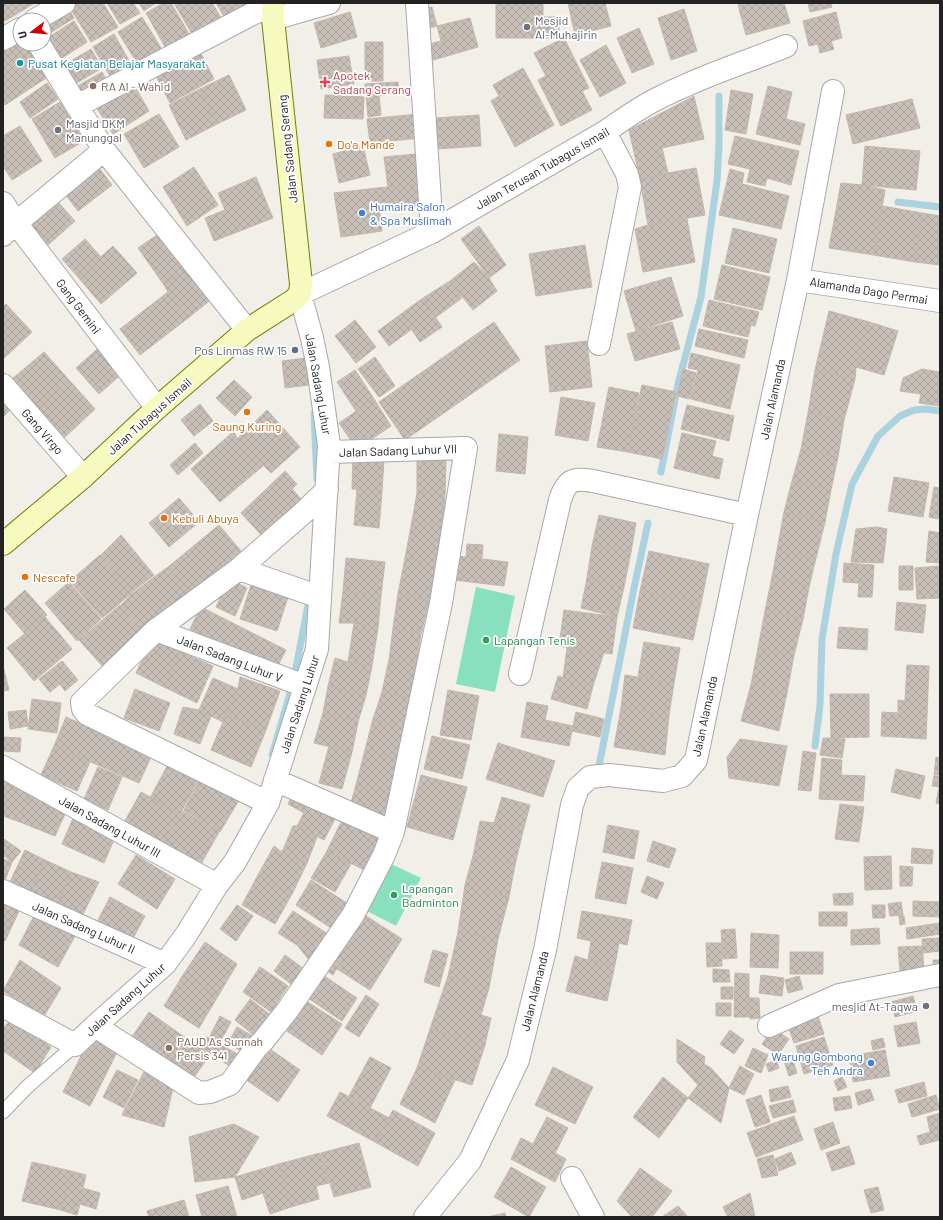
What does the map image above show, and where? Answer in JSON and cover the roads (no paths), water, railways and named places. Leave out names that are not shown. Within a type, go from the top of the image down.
[{"type":"main road","name":"Jalan Sadang Serang","points":[[273,8],[302,284],[300,294]]},
{"type":"main road","name":"Jalan Tubagus Ismail","points":[[3,544],[83,477],[157,408],[247,330],[294,300],[300,294]]},
{"type":"street","points":[[49,12],[64,3]]},
{"type":"street","points":[[77,106],[273,8],[329,3]]},
{"type":"street","points":[[417,3],[432,232]]},
{"type":"street","points":[[3,39],[12,33]]},
{"type":"street","name":"Jalan Terusan Tubagus Ismail","points":[[300,294],[432,232],[604,132],[651,102],[688,85],[786,46]]},
{"type":"street","points":[[44,52],[104,150],[247,330]]},
{"type":"street","name":"Jalan Alamanda","points":[[425,1217],[470,1161],[518,1060],[545,950],[572,805],[578,788],[590,777],[609,774],[663,781],[682,776],[696,760],[798,280],[833,91]]},
{"type":"street","points":[[599,344],[630,187],[628,174],[604,132]]},
{"type":"street","points":[[9,229],[104,150]]},
{"type":"street","name":"Gang Gemini","points":[[3,203],[9,229],[157,408]]},
{"type":"street","name":"Alamanda Dago Permai","points":[[798,280],[940,301]]},
{"type":"street","name":"Jalan Sadang Luhur","points":[[76,1045],[95,1026],[166,964],[235,862],[268,804],[317,649],[329,445],[318,367],[300,294]]},
{"type":"street","name":"Gang Virgo","points":[[3,385],[83,477]]},
{"type":"street","name":"Jalan Sadang Luhur VII","points":[[329,452],[466,448],[441,603],[393,832]]},
{"type":"street","points":[[520,674],[560,500],[564,488],[570,482],[581,480],[593,481],[747,516]]},
{"type":"street","points":[[268,804],[87,714],[83,709],[82,702],[156,630],[239,569],[327,490]]},
{"type":"street","points":[[239,569],[320,597]]},
{"type":"street","name":"Jalan Sadang Luhur V","points":[[156,630],[305,686]]},
{"type":"street","name":"Jalan Sadang Luhur III","points":[[3,767],[218,885]]},
{"type":"street","points":[[95,1026],[199,1093],[210,1092],[230,1084],[256,1048],[287,1011],[353,916],[384,855],[393,832],[275,780]]},
{"type":"street","name":"Jalan Sadang Luhur II","points":[[3,891],[166,964]]},
{"type":"street","points":[[769,1026],[839,995],[940,975]]},
{"type":"street","points":[[3,1006],[76,1045]]},
{"type":"street","points":[[572,1178],[593,1217]]},
{"type":"lane","points":[[3,1112],[27,1088],[76,1045]]},
{"type":"waterway","points":[[661,472],[678,384],[701,297],[717,181],[719,96]]},
{"type":"waterway","points":[[898,202],[940,207]]},
{"type":"waterway","points":[[815,746],[820,705],[822,639],[836,554],[852,484],[878,436],[900,416],[914,410],[926,409],[940,411]]},
{"type":"waterway","points":[[314,413],[317,479]]},
{"type":"waterway","points":[[599,766],[648,523]]},
{"type":"waterway","points":[[295,673],[309,600]]},
{"type":"waterway","points":[[272,755],[291,690]]},
{"type":"place","name":"Mesjid Al-Muhajirin","points":[[527,27]]},
{"type":"place","name":"Pusat Kegiatan Belajar Masyarakat","points":[[20,63]]},
{"type":"place","name":"Apotek Sadang Serang","points":[[325,82]]},
{"type":"place","name":"RA Al - Wahid","points":[[93,86]]},
{"type":"place","name":"Masjid DKM Manunggal","points":[[58,130]]},
{"type":"place","name":"Do'a Mande","points":[[329,144]]},
{"type":"place","name":"Humaira Salon & Spa Muslimah","points":[[362,213]]},
{"type":"place","name":"Pos Linmas RW 15","points":[[295,350]]},
{"type":"place","name":"Saung Kuring","points":[[247,412]]},
{"type":"place","name":"Kebuli Abuya","points":[[164,518]]},
{"type":"place","name":"Nescafe","points":[[25,577]]},
{"type":"place","name":"Lapangan Tenis","points":[[486,640]]},
{"type":"place","name":"Lapangan Badminton","points":[[394,895]]},
{"type":"place","name":"mesjid At-Taqwa","points":[[926,1006]]},
{"type":"place","name":"PAUD As Sunnah Persis 341","points":[[169,1048]]},
{"type":"place","name":"Warung Gombong Teh Andra","points":[[871,1063]]}]
